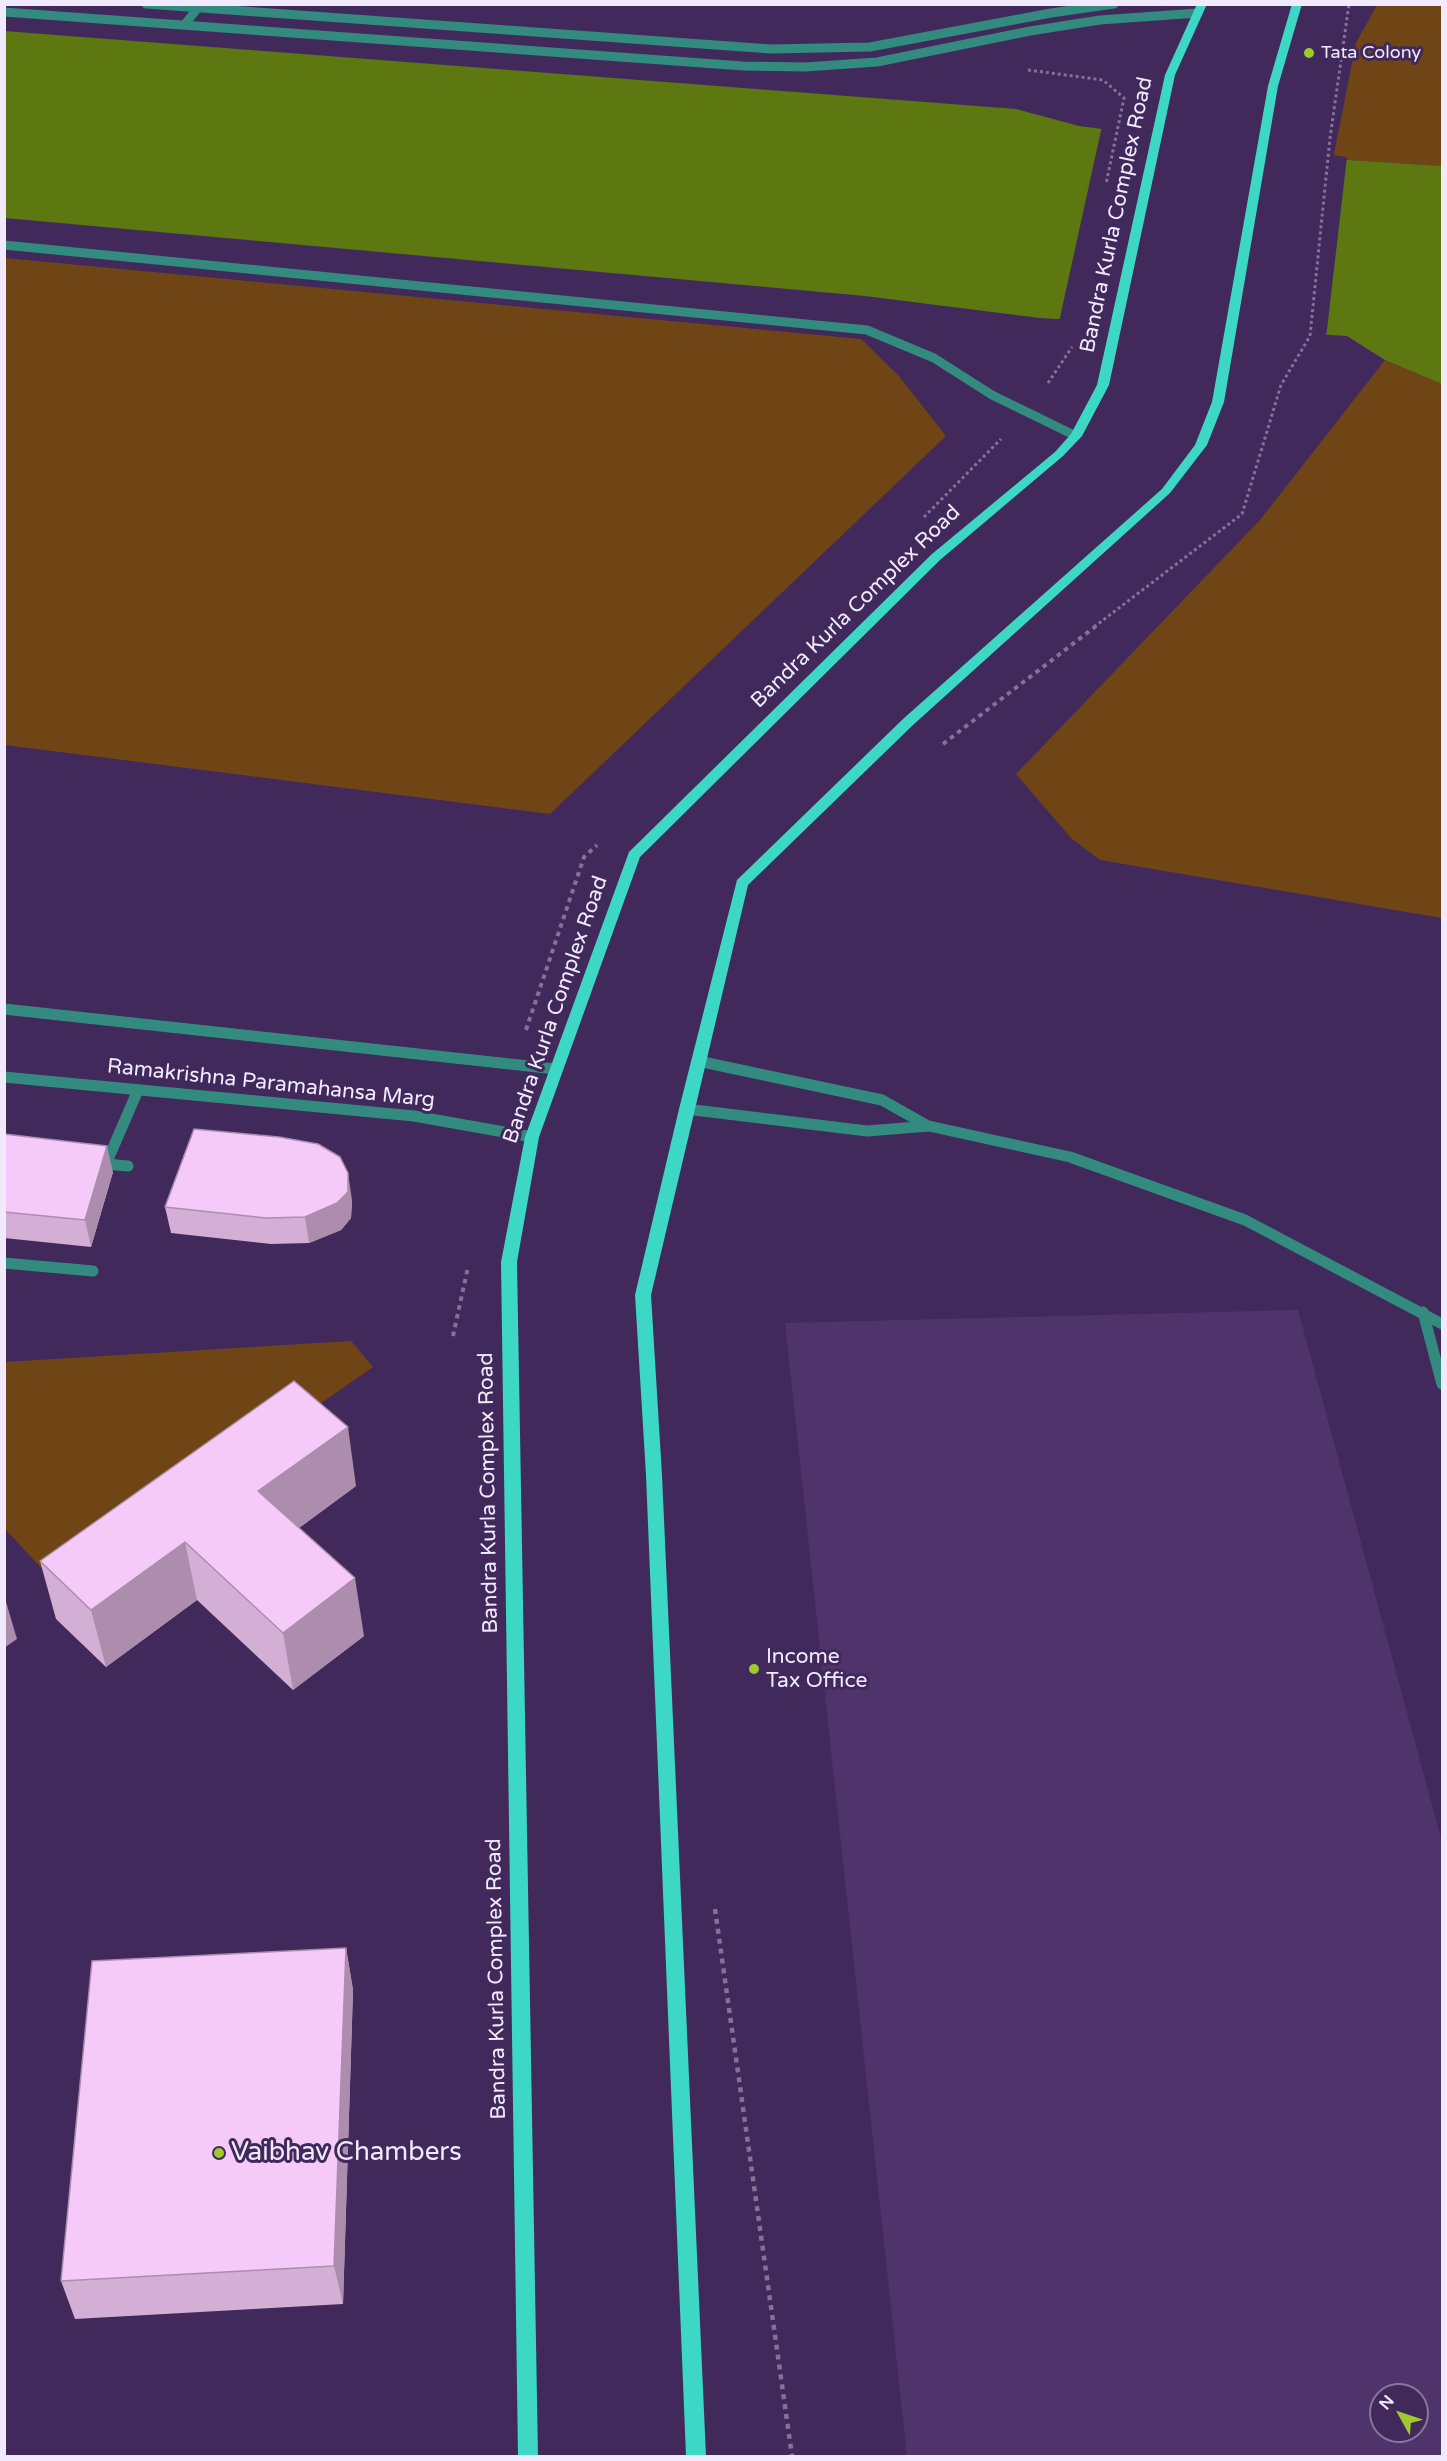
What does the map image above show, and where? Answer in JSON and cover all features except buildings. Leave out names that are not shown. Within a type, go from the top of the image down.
[{"type":"main road","points":[[696,2457],[654,1475],[643,1295],[686,1109],[742,884],[908,722],[1166,491],[1201,445],[1218,402],[1273,86],[1297,4]]},
{"type":"main road","name":"Bandra Kurla Complex Road","points":[[528,2457],[509,1271],[532,1137],[634,855],[936,557],[1059,454],[1076,436],[1104,385],[1170,75],[1200,9]]},
{"type":"street","points":[[23,13],[29,4]]},
{"type":"street","points":[[146,4],[200,6],[771,49],[870,47],[1051,13],[1114,4]]},
{"type":"street","points":[[185,24],[200,6]]},
{"type":"street","points":[[4,12],[743,66],[805,67],[877,62],[1100,20],[1200,9]]},
{"type":"street","points":[[870,47],[877,62]]},
{"type":"street","points":[[4,245],[867,330],[934,358],[992,395],[1076,436]]},
{"type":"street","points":[[4,1009],[556,1069]]},
{"type":"street","points":[[698,1061],[882,1100],[929,1126],[1070,1157],[1245,1220],[1443,1324]]},
{"type":"street","name":"Ramakrishna Paramahansa Marg","points":[[4,1077],[414,1116],[532,1137]]},
{"type":"street","points":[[106,1164],[138,1090]]},
{"type":"street","points":[[686,1109],[867,1131],[929,1126]]},
{"type":"street","points":[[83,1162],[128,1166]]},
{"type":"street","points":[[4,1263],[93,1271]]},
{"type":"street","points":[[1422,1312],[1443,1384]]},
{"type":"path","points":[[937,748],[1242,514],[1281,384],[1310,336],[1330,138],[1349,4]]},
{"type":"path","points":[[714,1898],[792,2457]]},
{"type":"shaded area","points":[[1377,5],[1442,5],[1442,166],[1333,159],[1356,43]]},
{"type":"shaded area","points":[[4,31],[1016,109],[1079,126],[1333,159],[1442,166],[1442,384],[1385,360],[1347,336],[1040,318],[865,296],[5,218]]},
{"type":"shaded area","points":[[5,258],[861,339],[898,375],[946,436],[550,814],[5,745]]},
{"type":"shaded area","points":[[1385,360],[1442,384],[1442,918],[1100,860],[1071,838],[1016,774],[1260,520]]},
{"type":"shaded area","points":[[1298,1310],[1442,1842],[1442,2456],[907,2456],[785,1323]]},
{"type":"shaded area","points":[[351,1341],[373,1367],[58,1586],[5,1529],[5,1362]]},
{"type":"pier","points":[[1102,126],[1347,157],[1326,338],[1059,322]]},
{"type":"place","name":"Tata Colony","points":[[1309,53]]},
{"type":"place","name":"Income Tax Office","points":[[754,1669]]},
{"type":"place","name":"Vaibhav Chambers","points":[[219,2153]]}]
